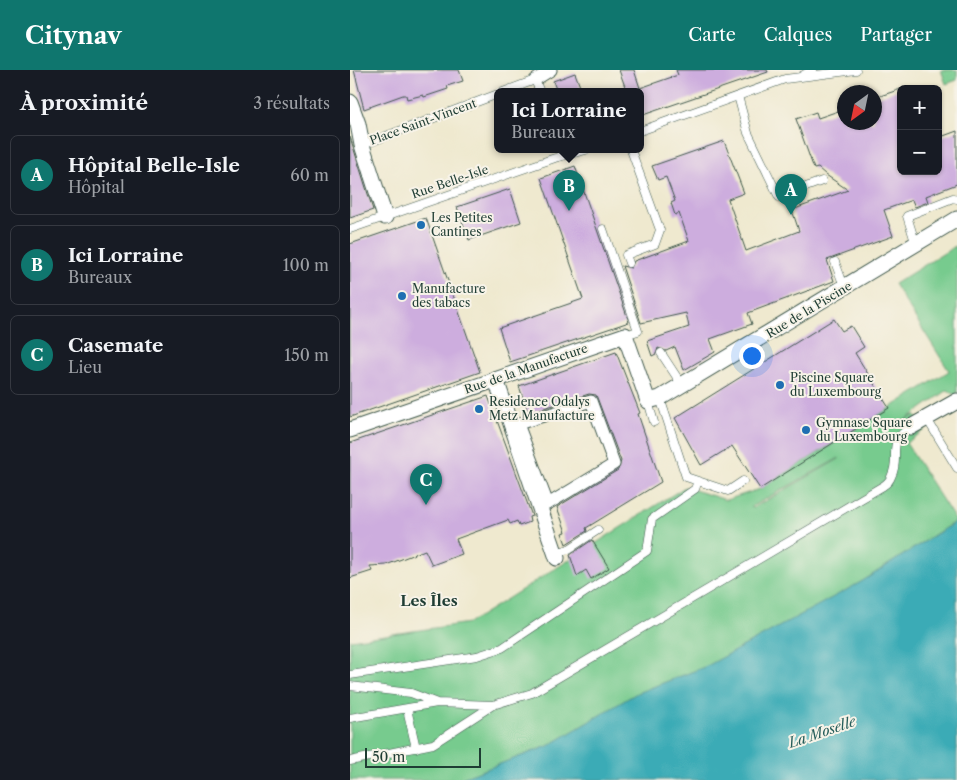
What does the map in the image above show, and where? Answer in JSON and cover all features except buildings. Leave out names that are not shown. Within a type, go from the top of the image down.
[{"type":"street","points":[[535,80],[551,70]]},
{"type":"street","points":[[350,102],[358,124],[356,146]]},
{"type":"street","name":"Place Saint-Vincent","points":[[356,146],[385,217]]},
{"type":"street","name":"Rue de la Piscine","points":[[654,400],[845,289],[957,219]]},
{"type":"street","points":[[624,335],[654,400]]},
{"type":"street","name":"Rue de la Manufacture","points":[[350,430],[624,335]]},
{"type":"street","points":[[496,380],[556,555]]},
{"type":"street","points":[[591,400],[614,464],[548,504],[518,424],[591,400]]},
{"type":"street","points":[[911,427],[957,401]]},
{"type":"lane","points":[[799,78],[812,70]]},
{"type":"lane","points":[[644,130],[785,79],[856,70]]},
{"type":"lane","points":[[513,88],[535,80],[538,88]]},
{"type":"lane","name":"Place Saint-Vincent","points":[[356,146],[494,95]]},
{"type":"lane","points":[[738,96],[748,133],[779,197],[822,181]]},
{"type":"lane","name":"Rue Belle-Isle","points":[[350,229],[574,153]]},
{"type":"lane","points":[[629,263],[626,255],[655,244],[660,230],[632,153]]},
{"type":"lane","points":[[916,245],[907,216],[953,198],[957,199]]},
{"type":"lane","points":[[603,229],[638,331],[624,335]]},
{"type":"lane","points":[[836,262],[845,289]]},
{"type":"lane","points":[[660,353],[682,385]]},
{"type":"lane","points":[[654,400],[654,422]]},
{"type":"lane","points":[[654,400],[686,477],[728,491],[743,481]]},
{"type":"lane","points":[[927,418],[957,468]]},
{"type":"lane","points":[[350,762],[434,744],[493,705],[532,693],[883,486],[892,477],[895,441],[901,433],[911,427]]},
{"type":"lane","points":[[350,675],[477,656],[502,648],[646,551],[652,519],[695,489],[698,481]]},
{"type":"lane","points":[[556,555],[598,530]]},
{"type":"lane","points":[[350,686],[411,693],[437,703]]},
{"type":"lane","points":[[350,718],[437,703],[493,705]]},
{"type":"lane","points":[[407,709],[416,748]]},
{"type":"green space","points":[[941,70],[957,70],[957,80],[946,84]]},
{"type":"green space","points":[[957,245],[957,397],[948,390],[904,421],[915,415],[925,430],[906,443],[956,521],[861,582],[707,666],[637,693],[548,746],[457,780],[350,780],[350,640],[469,623],[685,487],[726,500],[760,489],[949,371],[894,284]],"holes":[[[839,458],[839,459],[753,508],[751,507]]]},
{"type":"water","name":"La Moselle","points":[[957,521],[957,780],[457,780],[548,746],[637,693],[707,666],[861,582]]},
{"type":"place","name":"Ici Lorraine","points":[[569,211]]},
{"type":"place","name":"Hôpital Belle-Isle","points":[[791,215]]},
{"type":"place","name":"Les Petites Cantines","points":[[421,225]]},
{"type":"place","name":"Manufacture des tabacs","points":[[402,296]]},
{"type":"place","name":"Piscine Square du Luxembourg","points":[[780,385]]},
{"type":"place","name":"Residence Odalys Metz Manufacture","points":[[479,409]]},
{"type":"place","name":"Gymnase Square du Luxembourg","points":[[806,430]]},
{"type":"place","name":"Casemate","points":[[426,505]]},
{"type":"district","name":"Les Îles","points":[[429,601]]}]
